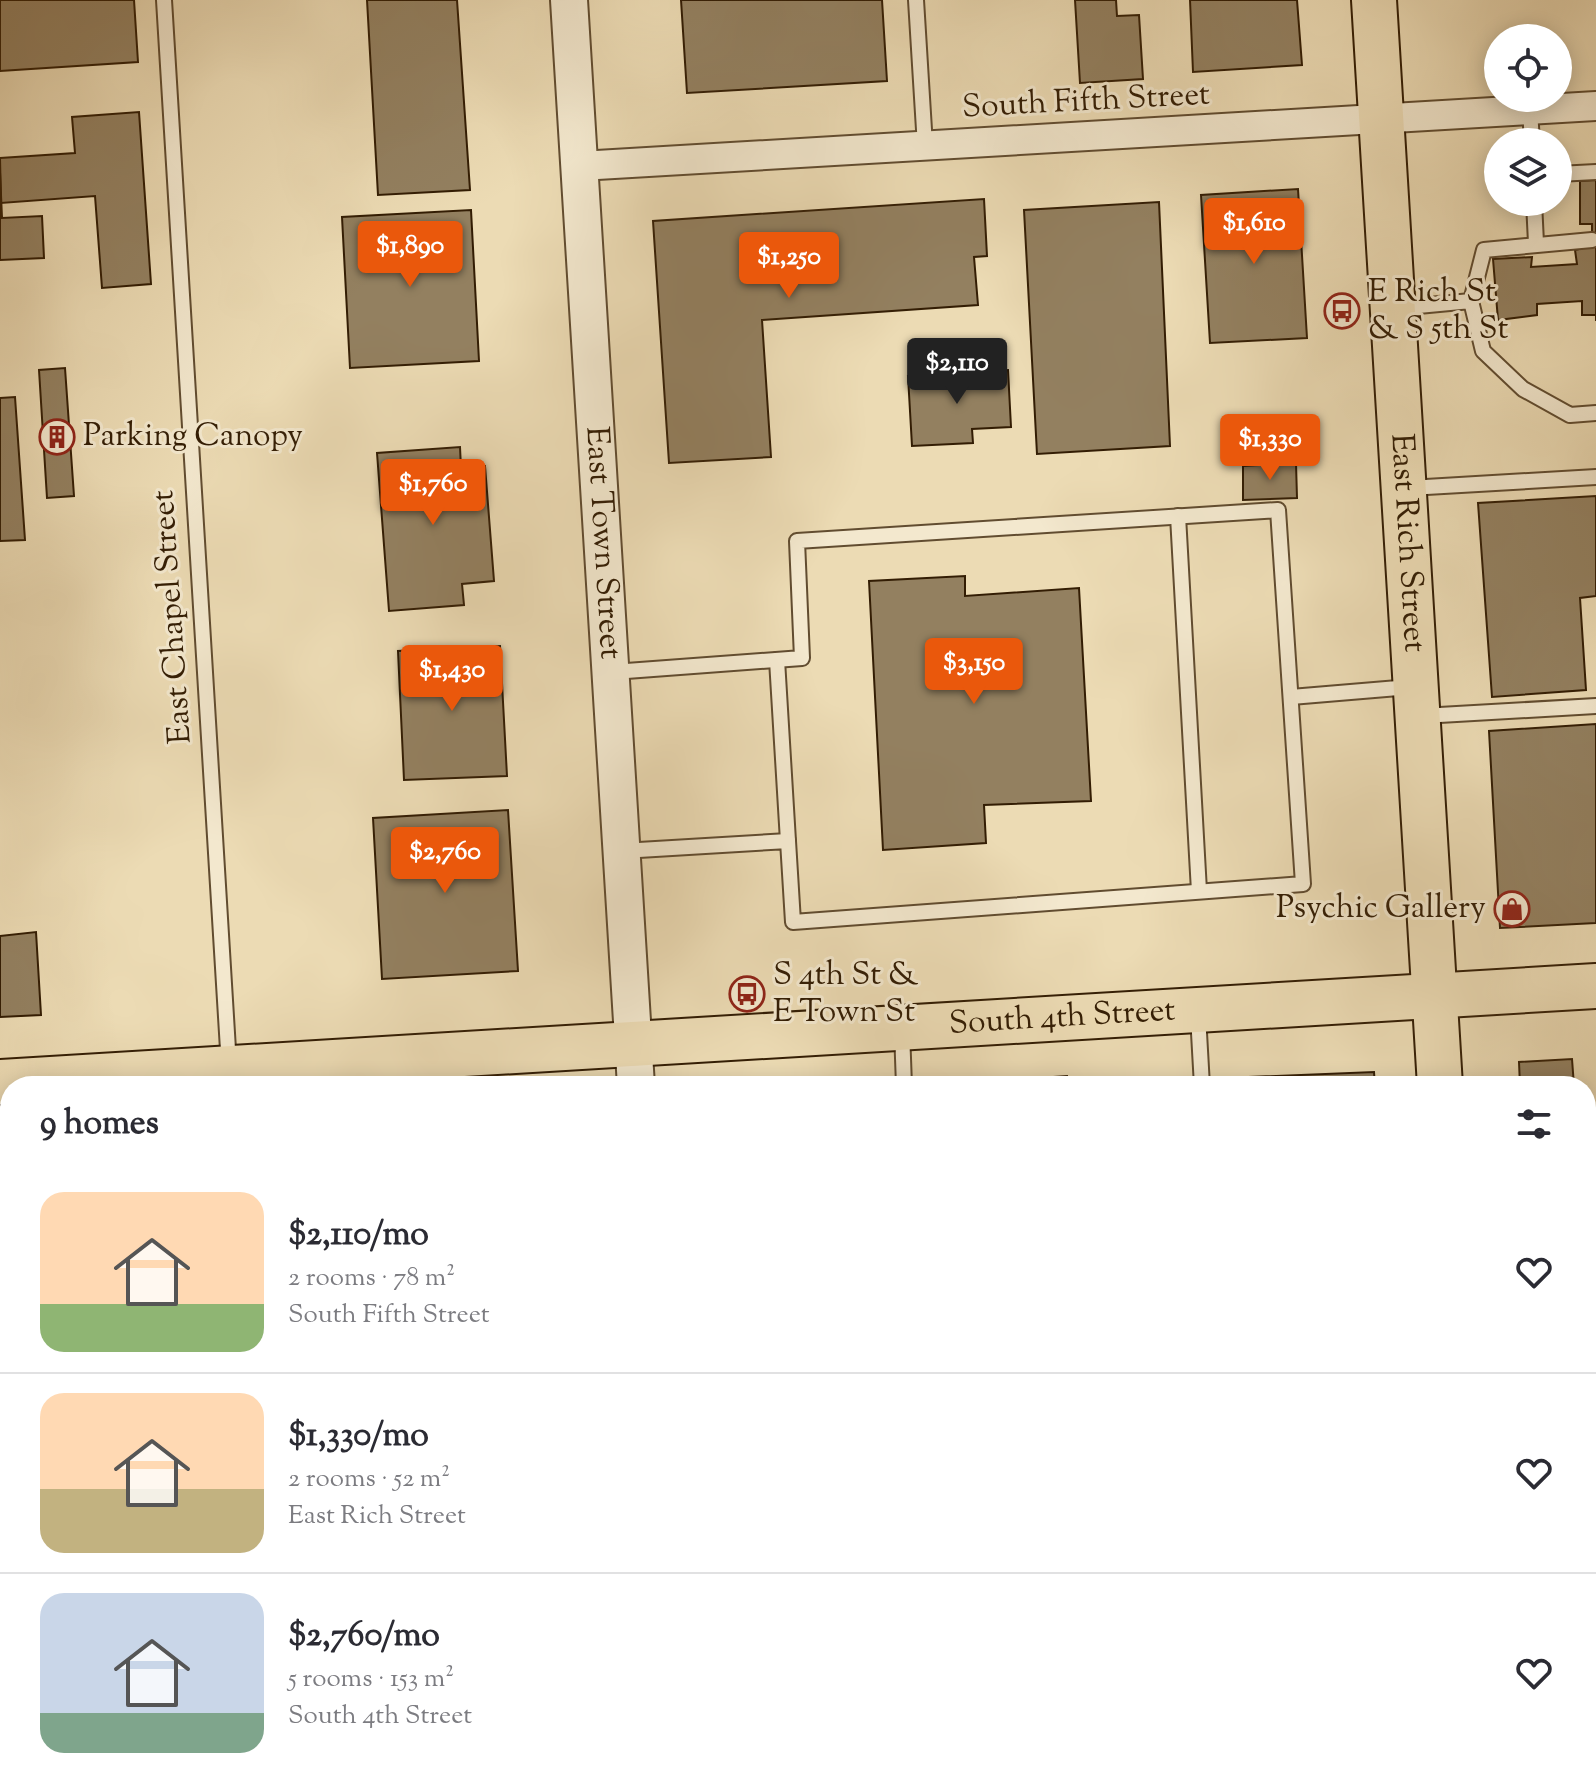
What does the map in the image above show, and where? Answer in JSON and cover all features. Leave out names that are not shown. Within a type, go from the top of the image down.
[{"type":"main road","name":"East Rich Street","points":[[1374,0],[1439,1076]]},
{"type":"main road","name":"South 4th Street","points":[[263,1076],[635,1065],[902,1028],[1596,986]]},
{"type":"street","name":"East Town Street","points":[[569,0],[635,1065]]},
{"type":"street","name":"South Fifth Street","points":[[1572,107],[1596,106]]},
{"type":"street","name":"South Fifth Street","points":[[580,166],[1493,112]]},
{"type":"lane","name":"East Chapel Street","points":[[164,0],[229,1076]]},
{"type":"lane","points":[[916,0],[925,146]]},
{"type":"lane","points":[[1572,173],[1596,172]]},
{"type":"lane","points":[[1535,216],[1536,243]]},
{"type":"lane","points":[[1592,240],[1484,250],[1471,301],[1483,351],[1523,389],[1570,415],[1596,413]]},
{"type":"lane","points":[[1393,309],[1471,301]]},
{"type":"lane","points":[[1404,488],[1596,477]]},
{"type":"lane","points":[[611,672],[802,658],[797,541],[1278,510],[1303,884],[793,922],[777,660]]},
{"type":"lane","points":[[1178,516],[1199,891]]},
{"type":"lane","points":[[1291,697],[1596,706]]},
{"type":"lane","points":[[622,851],[788,841]]},
{"type":"lane","points":[[1198,1010],[1201,1076]]},
{"type":"lane","points":[[902,1028],[904,1076]]},
{"type":"building","points":[[0,0],[134,0],[138,62],[0,71]]},
{"type":"building","points":[[367,0],[457,0],[470,190],[378,195]]},
{"type":"building","points":[[681,0],[882,0],[887,81],[687,93]]},
{"type":"building","points":[[1075,0],[1116,0],[1117,16],[1139,15],[1143,79],[1080,83]]},
{"type":"building","points":[[1190,0],[1297,0],[1302,65],[1193,72]]},
{"type":"building","points":[[139,112],[151,284],[102,288],[95,196],[1,203],[0,158],[75,153],[72,117]]},
{"type":"building","points":[[0,172],[2,218],[42,216],[44,258],[0,260]]},
{"type":"building","points":[[1596,180],[1596,315],[1582,315],[1582,301],[1537,304],[1537,315],[1498,320],[1493,259],[1532,257],[1531,267],[1577,264],[1575,250],[1592,246],[1592,224],[1580,224],[1580,181]]},
{"type":"building","points":[[1298,189],[1307,338],[1210,343],[1201,195]]},
{"type":"building","points":[[984,199],[987,256],[974,257],[978,305],[762,320],[771,457],[669,463],[653,221]]},
{"type":"building","points":[[1159,202],[1170,446],[1037,454],[1024,210]]},
{"type":"building","points":[[471,210],[479,361],[350,368],[342,217]]},
{"type":"building","name":"Parking Canopy","points":[[65,368],[74,496],[47,498],[39,370]]},
{"type":"building","points":[[1008,370],[1011,427],[972,429],[973,443],[912,446],[908,376]]},
{"type":"building","points":[[15,397],[25,540],[0,541],[0,398]]},
{"type":"building","points":[[460,447],[461,468],[485,466],[494,581],[462,584],[464,605],[389,611],[377,453]]},
{"type":"building","points":[[1296,463],[1297,498],[1243,500],[1243,466]]},
{"type":"building","points":[[1596,496],[1596,596],[1580,598],[1586,690],[1492,697],[1478,503]]},
{"type":"building","points":[[965,576],[965,596],[1079,588],[1091,801],[984,805],[986,843],[883,850],[869,581]]},
{"type":"building","points":[[500,646],[507,776],[404,780],[398,651]]},
{"type":"building","points":[[1596,724],[1596,923],[1500,928],[1489,731]]},
{"type":"building","points":[[508,810],[518,971],[382,979],[373,818]]},
{"type":"building","points":[[36,932],[41,1015],[0,1017],[0,936]]},
{"type":"building","points":[[1572,1059],[1573,1076],[1520,1076],[1519,1062]]},
{"type":"building","points":[[1374,1072],[1374,1076],[1274,1076]]},
{"type":"place","name":"E Rich St & S 5th St","points":[[1342,311]]},
{"type":"place","name":"Parking Canopy","points":[[57,437]]},
{"type":"place","name":"Psychic Gallery","points":[[1512,909]]},
{"type":"place","name":"S 4th St & E Town St","points":[[747,994]]}]
